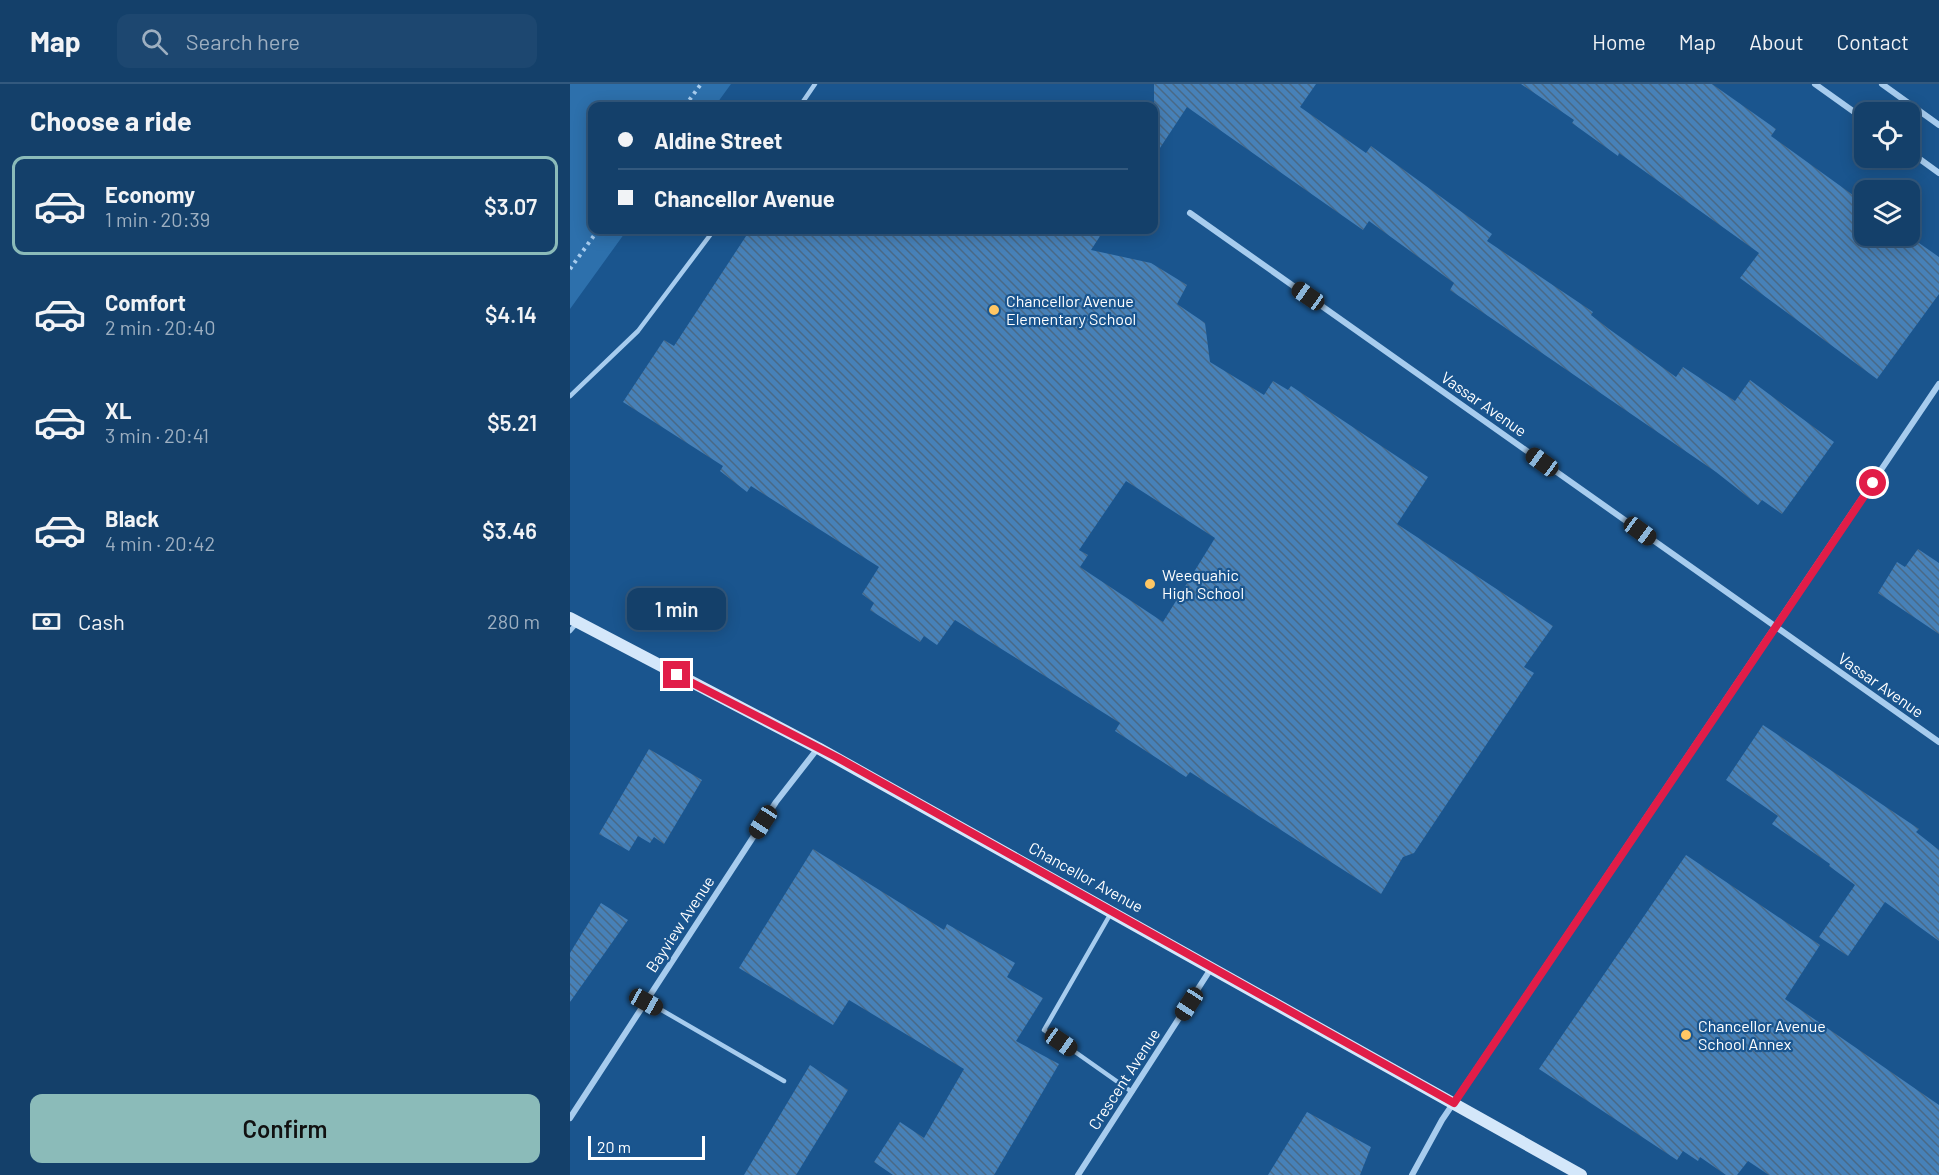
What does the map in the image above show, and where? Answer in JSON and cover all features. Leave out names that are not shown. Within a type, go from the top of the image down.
[{"type":"main road","name":"Chancellor Avenue","points":[[572,624],[818,748],[1581,1175]]},
{"type":"street","points":[[1815,84],[1854,112]]},
{"type":"street","points":[[1882,84],[1939,125]]},
{"type":"street","points":[[1920,159],[1939,173]]},
{"type":"street","name":"Vassar Avenue","points":[[1190,213],[1939,742]]},
{"type":"street","points":[[1412,1175],[1432,1135],[1939,384]]},
{"type":"street","name":"Bayview Avenue","points":[[570,1118],[776,802],[818,748]]},
{"type":"street","name":"Crescent Avenue","points":[[1078,1175],[1212,967]]},
{"type":"lane","points":[[803,102],[815,84]]},
{"type":"lane","points":[[570,396],[638,331],[711,234]]},
{"type":"lane","points":[[1112,911],[1044,1030],[1132,1092]]},
{"type":"lane","points":[[646,1002],[784,1081]]},
{"type":"path","points":[[688,102],[701,84]]},
{"type":"path","points":[[570,269],[595,234]]},
{"type":"shaded area","points":[[570,84],[731,84],[718,102],[588,102],[588,234],[624,234],[570,309]]},
{"type":"building","points":[[1154,84],[1316,84],[1300,107],[1366,153],[1371,146],[1492,234],[1487,241],[1593,312],[1591,315],[1676,377],[1683,367],[1735,401],[1750,380],[1834,442],[1782,514],[1762,500],[1758,505],[1716,472],[1450,290],[1454,283],[1369,221],[1363,230],[1187,107],[1158,151],[1158,102],[1154,102]]},
{"type":"building","points":[[1521,84],[1712,84],[1776,129],[1771,136],[1854,196],[1854,246],[1920,246],[1920,244],[1939,257],[1939,294],[1877,379],[1740,278],[1759,253],[1619,153],[1618,156],[1572,123],[1574,120]]},
{"type":"building","points":[[747,234],[1101,234],[1091,250],[1151,263],[1187,285],[1177,304],[1205,323],[1210,362],[1264,395],[1273,381],[1288,390],[1291,386],[1428,477],[1397,524],[1553,626],[1524,667],[1534,673],[1414,853],[1403,857],[1381,894],[1190,772],[1186,777],[1115,731],[1120,723],[955,620],[937,645],[924,636],[920,642],[870,610],[874,603],[862,594],[879,567],[751,486],[747,492],[720,471],[723,466],[623,402],[664,340],[674,346]],"holes":[[[1126,481],[1215,538],[1163,622],[1080,567],[1088,555],[1079,550]]]},
{"type":"building","points":[[1918,549],[1939,563],[1939,634],[1878,593],[1897,562],[1905,567]]},
{"type":"building","points":[[1763,725],[1919,829],[1916,832],[1939,850],[1939,941],[1885,902],[1848,956],[1819,937],[1855,885],[1829,866],[1830,864],[1772,824],[1778,816],[1726,780]]},
{"type":"building","points":[[649,749],[702,780],[664,844],[654,837],[650,843],[638,836],[629,851],[599,834]]},
{"type":"building","points":[[813,849],[944,930],[947,924],[1015,963],[1007,977],[1043,998],[1016,1041],[1059,1064],[994,1175],[893,1175],[874,1162],[900,1122],[924,1138],[964,1069],[849,1000],[833,1025],[739,968]]},
{"type":"building","name":"Chancellor Avenue School Annex","points":[[1686,855],[1820,945],[1785,999],[1939,1105],[1939,1175],[1769,1175],[1748,1161],[1737,1175],[1726,1175],[1700,1157],[1698,1161],[1683,1151],[1677,1160],[1539,1069]]},
{"type":"building","points":[[601,903],[628,920],[570,1002],[570,953]]},
{"type":"building","points":[[810,1065],[848,1090],[796,1175],[744,1175]]},
{"type":"building","points":[[1307,1112],[1371,1147],[1360,1175],[1268,1175]]},
{"type":"place","name":"Chancellor Avenue Elementary School","points":[[994,310]]},
{"type":"place","name":"Weequahic High School","points":[[1150,584]]},
{"type":"place","name":"Chancellor Avenue School Annex","points":[[1686,1035]]},
{"type":"route","points":[[677,675],[838,758],[1454,1103],[1873,483]]}]
